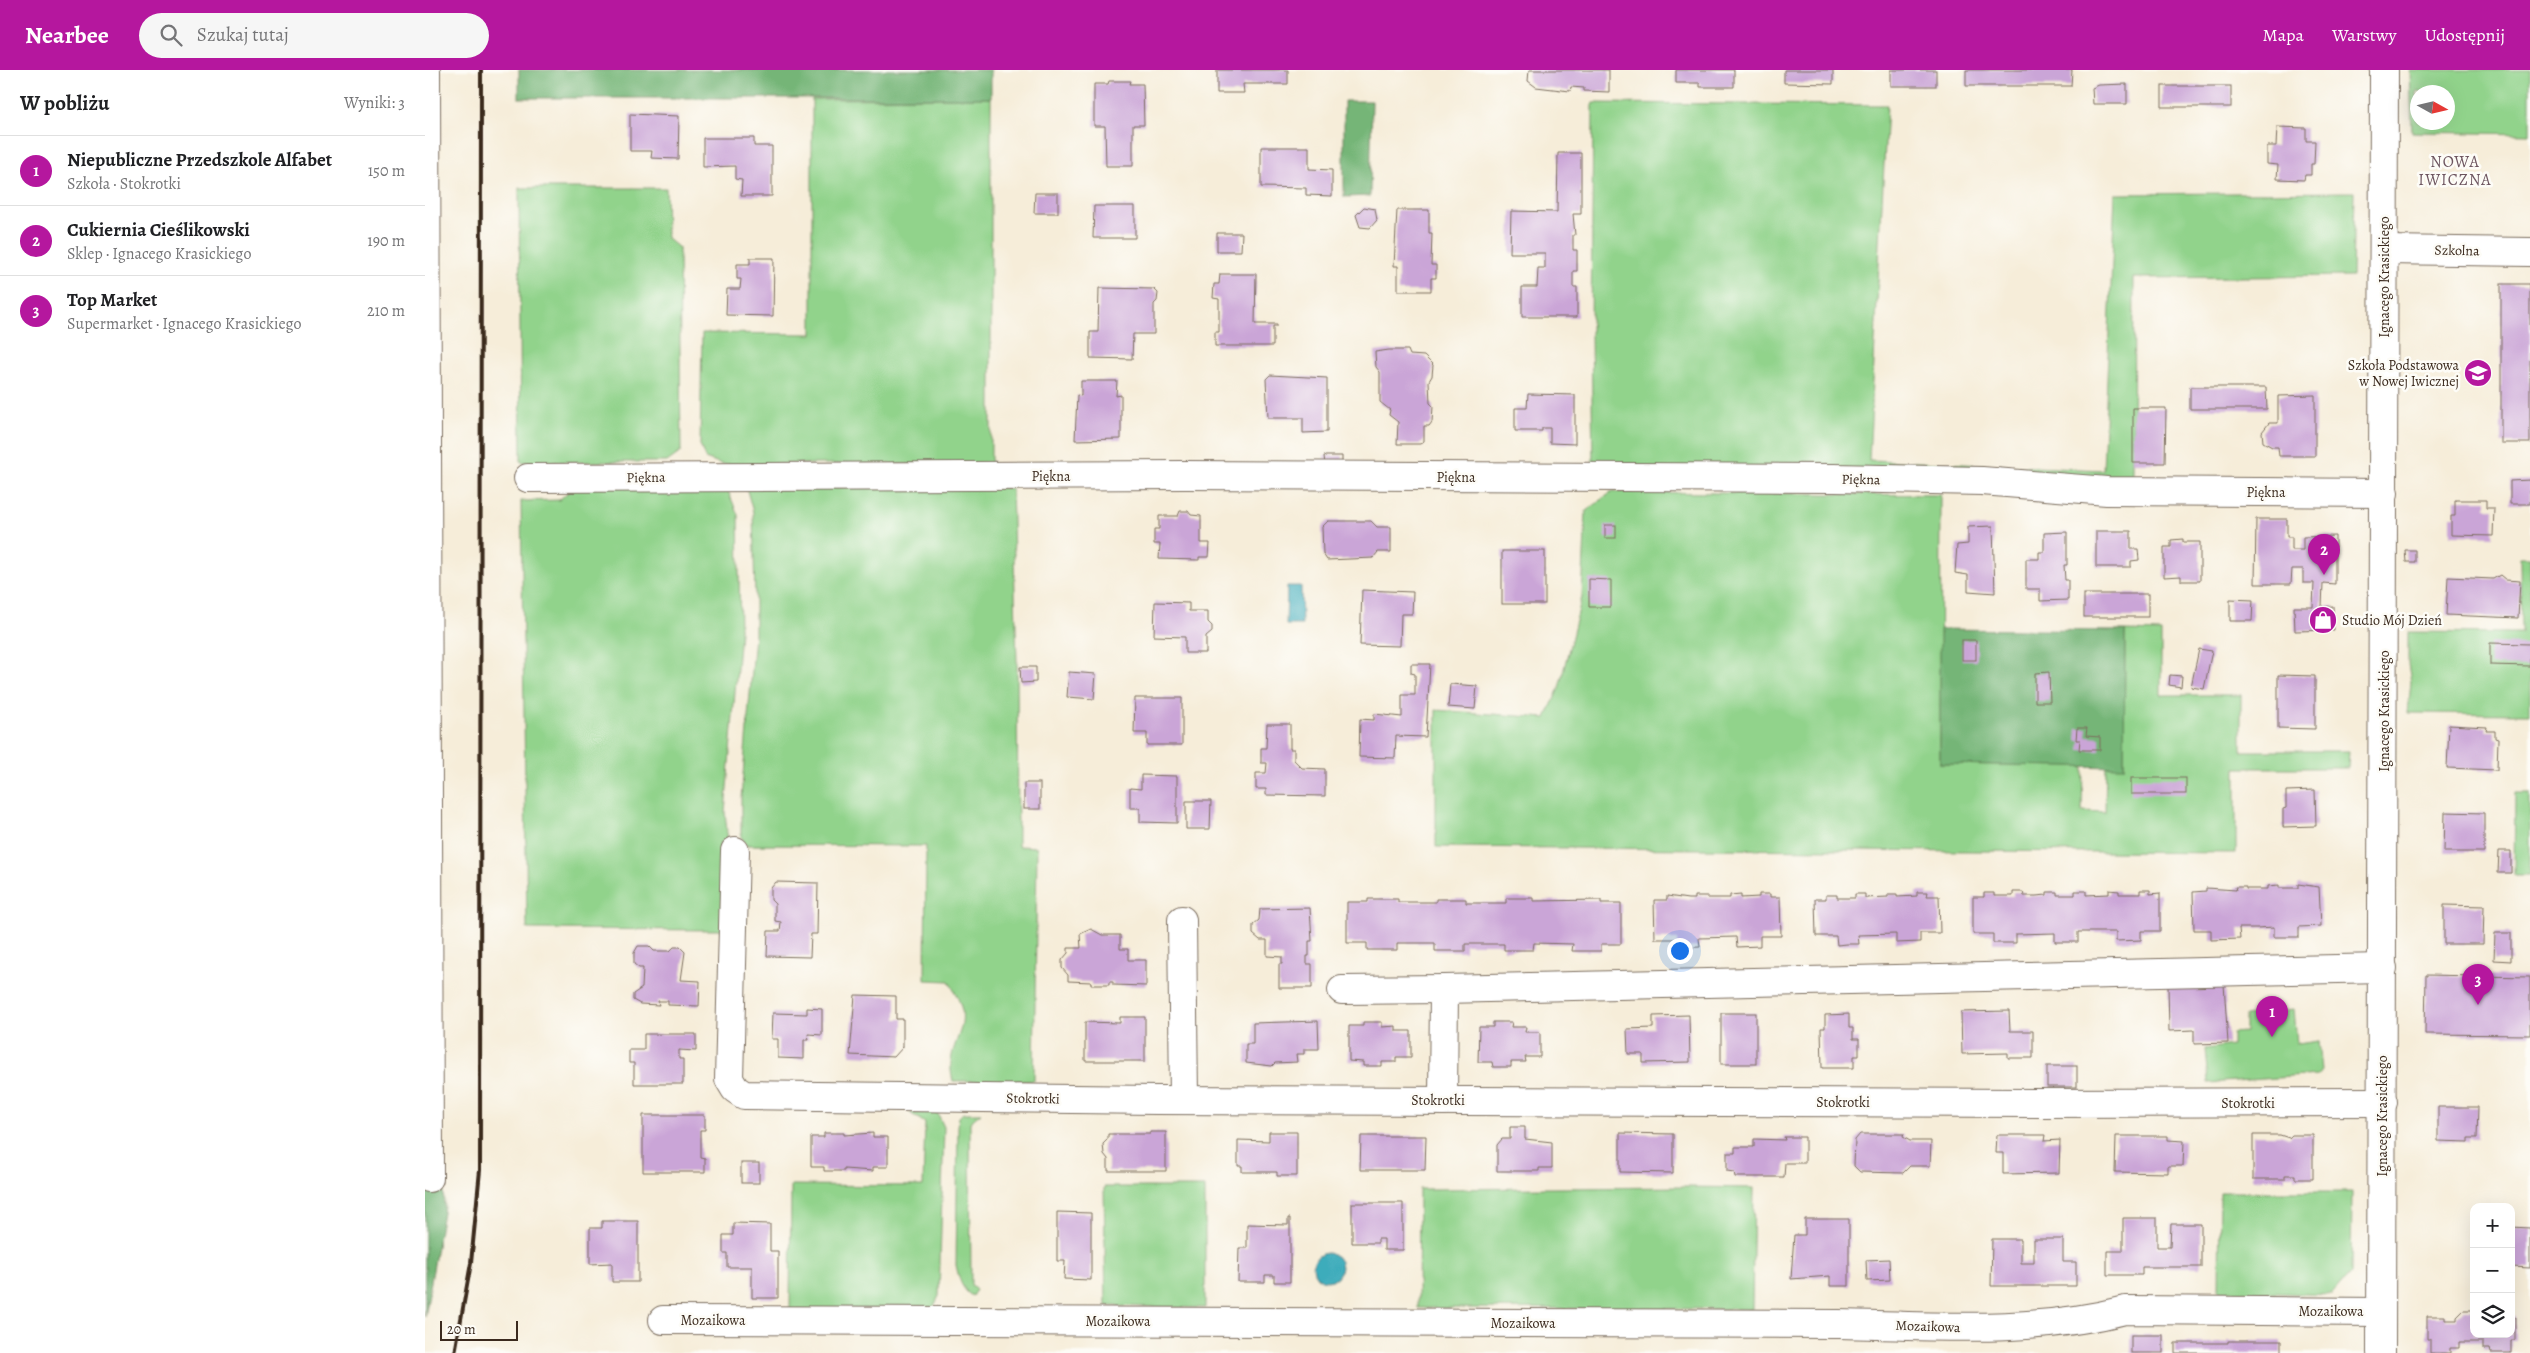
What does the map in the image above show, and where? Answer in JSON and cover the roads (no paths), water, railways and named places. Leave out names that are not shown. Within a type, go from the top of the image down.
[{"type":"street","points":[[426,70],[429,1178]]},
{"type":"street","name":"Ignacego Krasickiego","points":[[2381,1353],[2384,70]]},
{"type":"street","name":"Szkolna","points":[[2384,250],[2530,252]]},
{"type":"street","name":"Piękna","points":[[528,478],[1185,475],[1834,478],[1982,481],[2107,491],[2384,493]]},
{"type":"street","name":"Stokrotki","points":[[735,851],[729,1078],[739,1092],[752,1095],[2028,1103],[2383,1102]]},
{"type":"street","points":[[1182,920],[1184,1099]]},
{"type":"street","points":[[1342,990],[1444,990],[2383,968]]},
{"type":"street","points":[[1443,1100],[1444,990]]},
{"type":"street","name":"Mozaikowa","points":[[663,1320],[1839,1324],[1980,1328],[2087,1320],[2125,1310],[2381,1312]]},
{"type":"water","points":[[1287,586],[1301,586],[1302,625],[1286,625]]},
{"type":"water","points":[[1327,1253],[1337,1257],[1341,1267],[1337,1277],[1327,1281],[1317,1277],[1313,1267],[1317,1257]]},
{"type":"railway","points":[[455,1353],[471,1263],[480,1170],[481,70]]},
{"type":"place","name":"Szkoła Podstawowa w Nowej Iwicznej","points":[[2478,373]]},
{"type":"place","name":"Cukiernia Cieślikowski","points":[[2324,575]]},
{"type":"place","name":"Studio Mój Dzień","points":[[2323,620]]},
{"type":"place","name":"Top Market","points":[[2478,1005]]},
{"type":"place","name":"Niepubliczne Przedszkole Alfabet","points":[[2272,1037]]},
{"type":"district","name":"NOWA IWICZNA","points":[[2455,170]]}]
